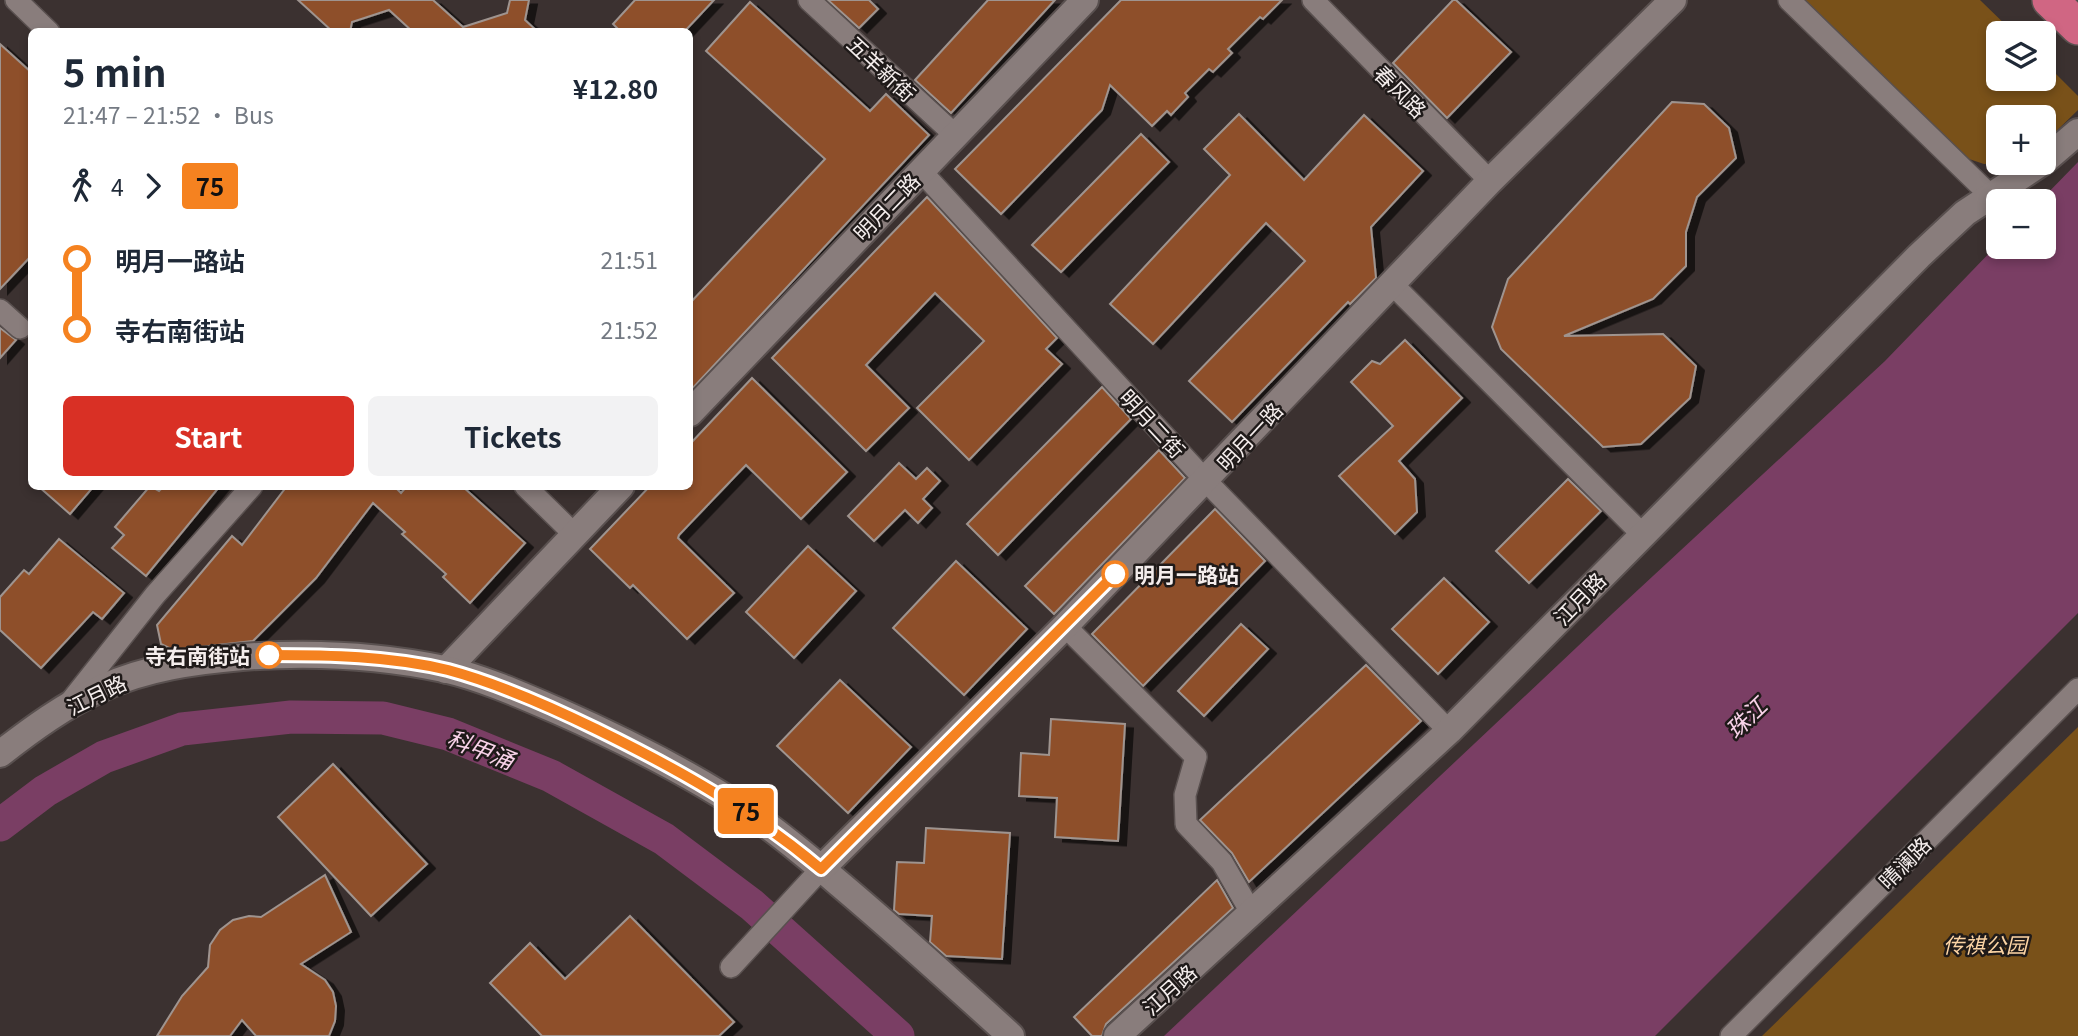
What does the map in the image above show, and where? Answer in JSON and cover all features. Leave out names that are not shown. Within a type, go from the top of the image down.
[{"type":"highway","points":[[2050,0],[2078,26]]},
{"type":"street","points":[[16,0],[45,28]]},
{"type":"street","name":"五羊新街","points":[[809,0],[955,135]]},
{"type":"street","name":"明月二路","points":[[693,410],[1085,0]]},
{"type":"street","name":"春风路","points":[[1313,0],[1490,181]]},
{"type":"street","name":"明月一路","points":[[821,869],[1206,481],[1490,181],[1674,0]]},
{"type":"street","points":[[1789,0],[1986,191]]},
{"type":"street","name":"江月路","points":[[2056,151],[2078,132]]},
{"type":"street","name":"明月二街","points":[[920,170],[1206,481],[1449,730]]},
{"type":"street","name":"江月路","points":[[2002,189],[2023,175]]},
{"type":"street","name":"江月路","points":[[1117,1036],[1449,730],[1919,256],[1965,213],[1986,199]]},
{"type":"street","points":[[1392,284],[1642,534]]},
{"type":"street","points":[[0,310],[20,328]]},
{"type":"street","points":[[68,706],[155,595],[248,490]]},
{"type":"street","points":[[529,490],[575,535]]},
{"type":"street","points":[[446,670],[617,490]]},
{"type":"street","points":[[1065,626],[1196,757],[1185,794],[1186,824],[1222,862],[1252,914]]},
{"type":"street","name":"江月路","points":[[0,754],[68,706],[103,688],[137,675],[218,659],[263,655],[331,655],[446,670],[517,693],[658,759],[762,822],[884,921],[1011,1036]]},
{"type":"street","name":"晴澜路","points":[[1731,1036],[2078,689]]},
{"type":"street","points":[[731,967],[821,869]]},
{"type":"green space","points":[[1794,0],[1980,0],[2002,21],[1986,21],[1986,91],[2056,91],[2056,74],[2078,96],[2078,110],[2056,131],[2056,105],[1986,105],[1986,164],[1957,155]]},
{"type":"green space","name":"传祺公园","points":[[2078,727],[2078,1036],[1762,1036]]},
{"type":"water","name":"珠江","points":[[2078,162],[2078,613],[1655,1036],[1164,1036],[1885,361],[1986,256],[1986,259],[2056,259],[2056,189],[2052,189]]},
{"type":"building","points":[[298,0],[433,0],[463,27],[507,13],[510,0],[529,0],[525,20],[534,28],[409,28],[389,10],[352,22],[351,28],[329,28]]},
{"type":"building","points":[[635,0],[714,0],[688,28],[617,28],[613,24]]},
{"type":"building","points":[[828,0],[869,0],[878,9],[859,28]]},
{"type":"building","points":[[988,0],[1055,0],[951,113],[915,80]]},
{"type":"building","points":[[1121,0],[1282,0],[1263,19],[1260,17],[1228,49],[1232,53],[1213,72],[1209,69],[1185,93],[1188,97],[1171,115],[1167,111],[1152,126],[1110,85],[1102,110],[1001,214],[955,169]]},
{"type":"building","points":[[1453,0],[1511,52],[1447,118],[1393,63]]},
{"type":"building","points":[[750,2],[870,111],[886,94],[929,135],[693,388],[693,300],[825,159],[706,51]]},
{"type":"building","points":[[0,44],[28,69],[28,259],[0,289]]},
{"type":"building","points":[[1672,102],[1704,104],[1729,128],[1736,158],[1697,197],[1686,232],[1686,266],[1653,299],[1564,336],[1663,334],[1696,366],[1690,398],[1641,444],[1603,447],[1501,349],[1492,327],[1508,279]]},
{"type":"building","points":[[1239,114],[1304,180],[1364,115],[1423,171],[1371,227],[1376,278],[1350,304],[1348,302],[1232,422],[1189,381],[1305,261],[1266,223],[1153,344],[1110,304],[1230,175],[1204,149]]},
{"type":"building","points":[[1141,134],[1169,162],[1061,272],[1032,245]]},
{"type":"building","points":[[927,197],[1057,338],[1046,349],[1062,364],[969,460],[917,408],[984,341],[935,293],[866,365],[909,408],[866,451],[772,358]]},
{"type":"building","points":[[0,328],[16,340],[0,358]]},
{"type":"building","points":[[1405,340],[1462,398],[1399,461],[1415,479],[1417,512],[1395,534],[1339,476],[1393,426],[1351,382],[1372,361],[1380,364]]},
{"type":"building","points":[[752,378],[847,472],[801,519],[746,465],[679,535],[678,538],[734,593],[687,639],[633,585],[630,588],[590,549],[646,490],[693,490],[693,441]]},
{"type":"building","points":[[1102,387],[1131,419],[998,555],[967,524]]},
{"type":"building","points":[[1159,450],[1185,478],[1054,614],[1025,586]]},
{"type":"building","points":[[899,463],[916,479],[927,468],[940,481],[923,499],[932,508],[918,523],[905,510],[874,541],[848,516]]},
{"type":"building","points":[[1568,479],[1601,511],[1529,583],[1496,551]]},
{"type":"building","points":[[43,490],[91,490],[70,514]]},
{"type":"building","points":[[147,490],[217,490],[146,576],[112,548],[124,535],[115,527]]},
{"type":"building","points":[[284,490],[398,490],[401,493],[404,490],[466,490],[525,543],[470,603],[443,577],[446,574],[373,503],[316,578],[253,641],[173,650],[161,644],[157,625],[232,536],[242,545]]},
{"type":"building","points":[[1215,509],[1265,561],[1143,686],[1092,634]]},
{"type":"building","points":[[59,539],[124,593],[102,619],[93,612],[41,668],[0,630],[0,597],[24,570],[29,574]]},
{"type":"building","points":[[808,546],[856,591],[794,658],[746,612]]},
{"type":"building","points":[[956,561],[1027,629],[964,695],[893,628]]},
{"type":"building","points":[[1444,578],[1489,622],[1438,674],[1392,629]]},
{"type":"building","points":[[1241,624],[1268,649],[1204,716],[1178,691]]},
{"type":"building","points":[[1366,665],[1421,721],[1249,882],[1232,853],[1200,820]]},
{"type":"building","points":[[840,680],[911,747],[848,813],[777,746]]},
{"type":"building","points":[[1051,719],[1125,724],[1118,841],[1055,837],[1057,798],[1019,796],[1021,753],[1049,755]]},
{"type":"building","points":[[333,764],[427,864],[371,916],[278,817]]},
{"type":"building","points":[[926,828],[1010,833],[1002,959],[946,956],[930,942],[932,916],[899,914],[894,910],[897,862],[924,863]]},
{"type":"building","points":[[325,875],[351,932],[301,964],[325,980],[333,992],[335,1021],[329,1036],[256,1036],[242,1020],[230,1036],[157,1036],[182,996],[208,967],[210,945],[220,930],[233,920],[249,916],[261,917]]},
{"type":"building","points":[[1217,880],[1233,908],[1106,1024],[1102,1036],[1092,1036],[1074,1017]]},
{"type":"building","points":[[630,916],[734,1022],[719,1036],[542,1036],[490,983],[530,943],[565,979]]},
{"type":"waterway","name":"科甲涌","points":[[0,825],[45,791],[104,757],[182,729],[291,717],[383,718],[448,734],[551,776],[664,839],[752,905],[898,1036]]},
{"type":"bus line","name":"75","points":[[269,655],[331,655],[418,665],[446,670],[517,693],[658,759],[701,783],[762,822],[821,869],[1115,574]]},
{"type":"place","name":"明月一路站","points":[[1115,574]]},
{"type":"place","name":"寺右南街站","points":[[269,655]]}]
